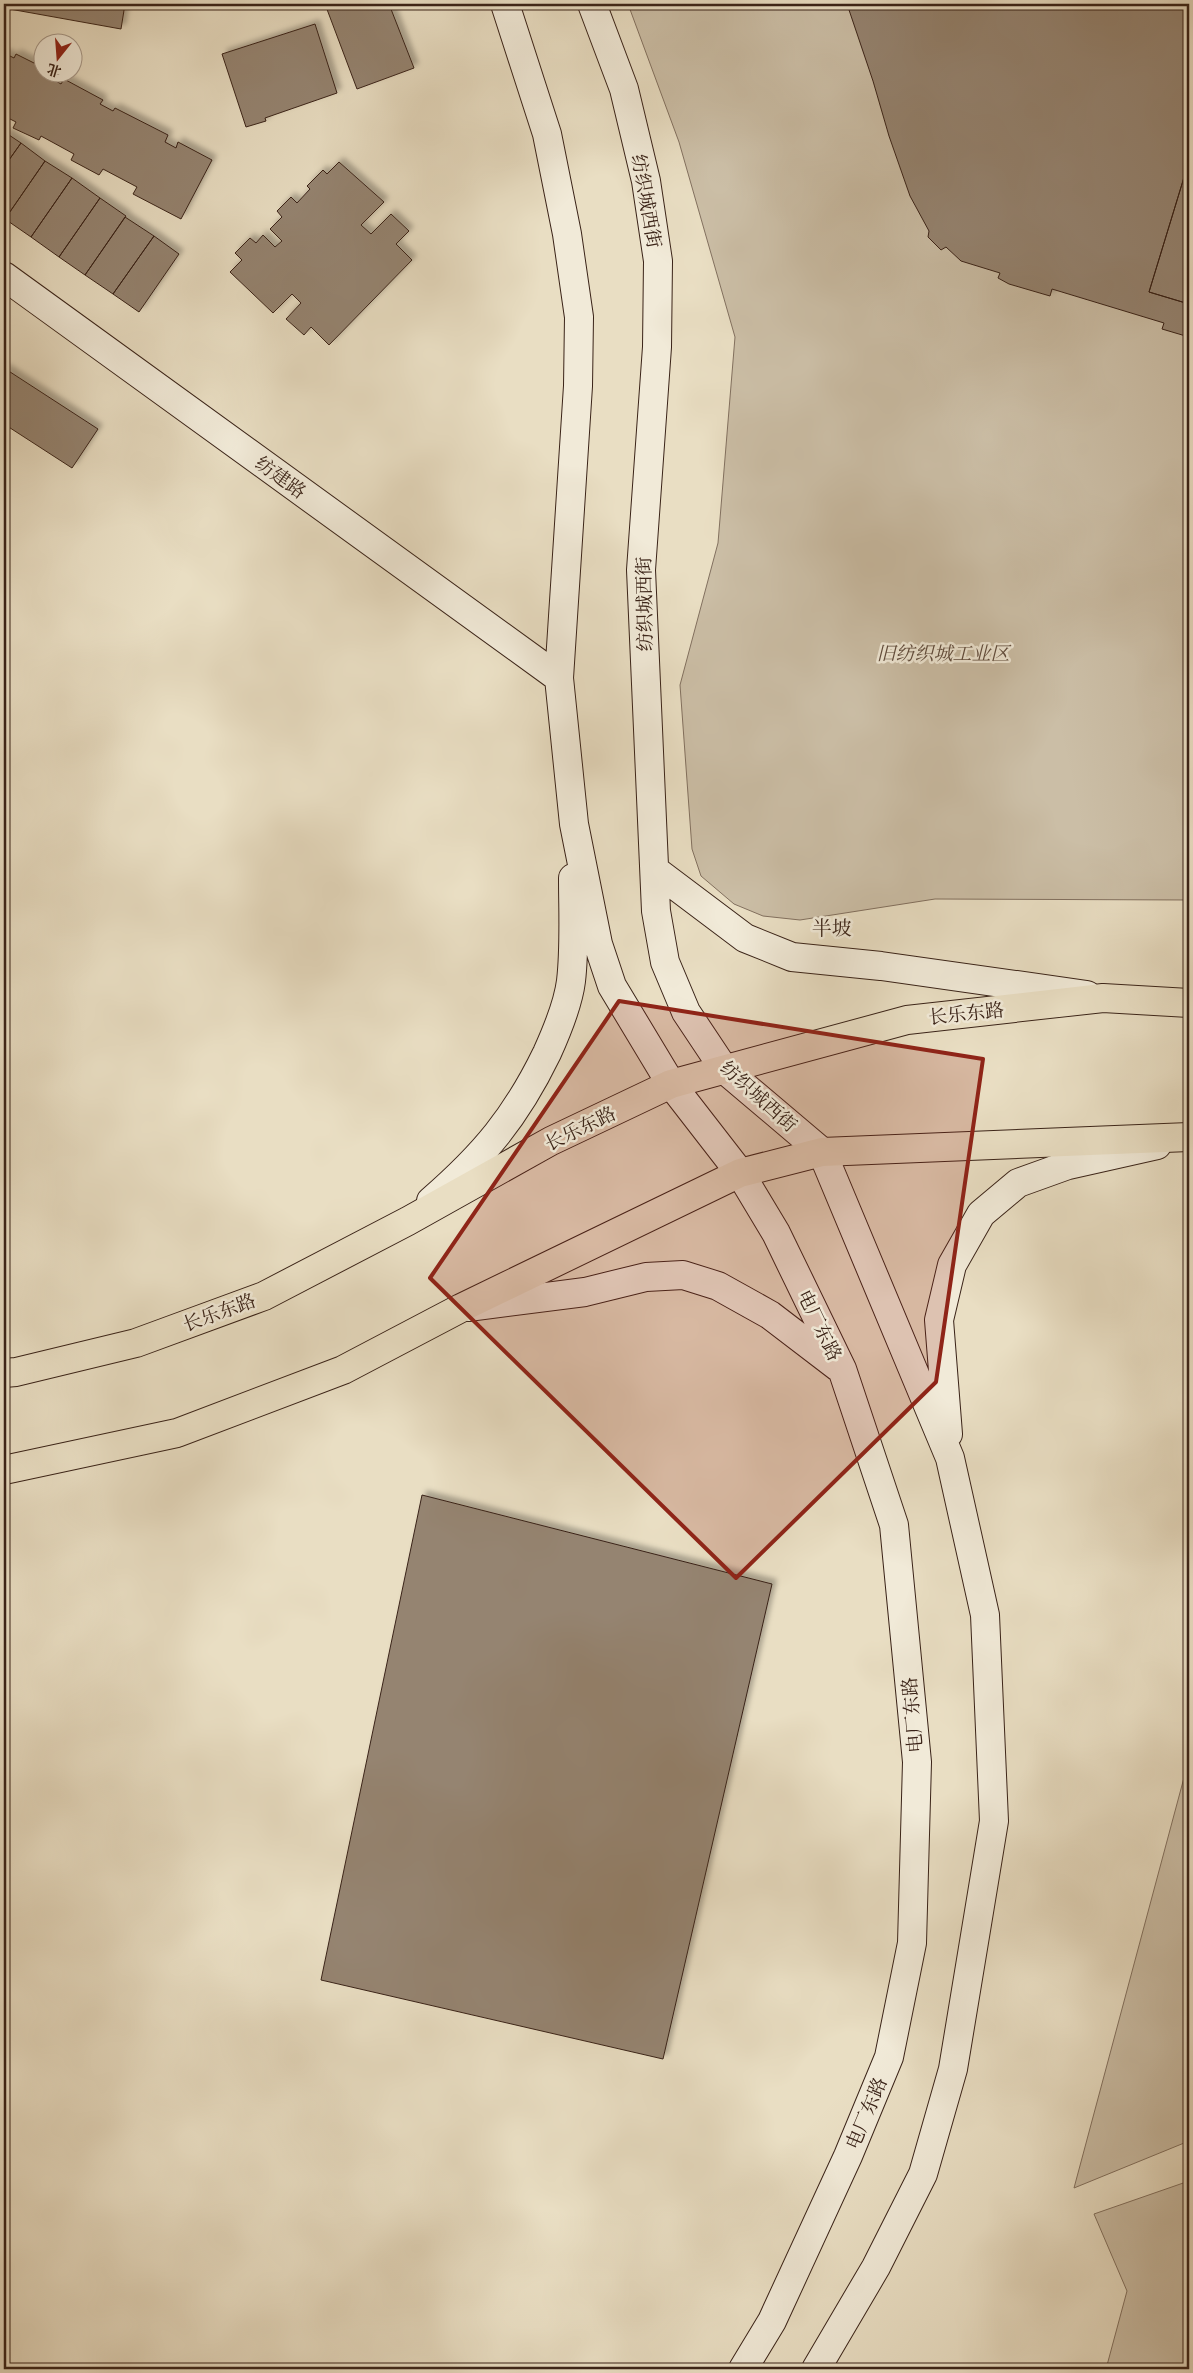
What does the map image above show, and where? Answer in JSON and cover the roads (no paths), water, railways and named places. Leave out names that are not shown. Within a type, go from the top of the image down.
[{"type":"main road","points":[[504,4],[547,134],[567,234],[579,317],[578,386],[558,678],[574,824],[598,944],[612,986],[671,1084]]},
{"type":"main road","name":"纺织城西街","points":[[592,4],[624,89],[646,181],[658,261],[657,347],[641,570],[656,871],[656,911],[665,962],[686,1012],[724,1068],[822,1152]]},
{"type":"main road","name":"纺建路","points":[[4,276],[558,678]]},
{"type":"main road","points":[[408,1222],[469,1168],[512,1118],[536,1076],[558,1030],[571,982],[574,824]]},
{"type":"main road","points":[[656,871],[745,938],[792,957],[881,966],[1103,998]]},
{"type":"main road","name":"长乐东路","points":[[4,1373],[16,1372],[136,1343],[264,1296],[408,1222],[551,1141],[671,1084],[724,1068],[907,1020],[1103,998],[1189,1003]]},
{"type":"main road","name":"电厂东路","points":[[671,1084],[740,1173],[776,1233],[842,1369],[894,1525],[917,1762],[912,1943],[889,2057],[848,2156],[772,2321],[743,2369]]},
{"type":"main road","points":[[4,1470],[177,1433],[343,1370],[462,1308],[740,1173],[822,1152],[1189,1138]]},
{"type":"main road","points":[[816,2369],[876,2267],[922,2174],[953,2069],[994,1820],[985,1615],[950,1458],[939,1320],[952,1265],[981,1214],[1018,1183],[1068,1165],[1189,1138]]},
{"type":"main road","points":[[822,1152],[950,1458]]},
{"type":"main road","points":[[462,1308],[585,1292],[646,1277],[683,1276],[718,1286],[770,1315],[842,1369]]},
{"type":"district","name":"半坡","points":[[832,928]]},
{"type":"park label","name":"旧纺织城工业区","points":[[943,653]]}]
